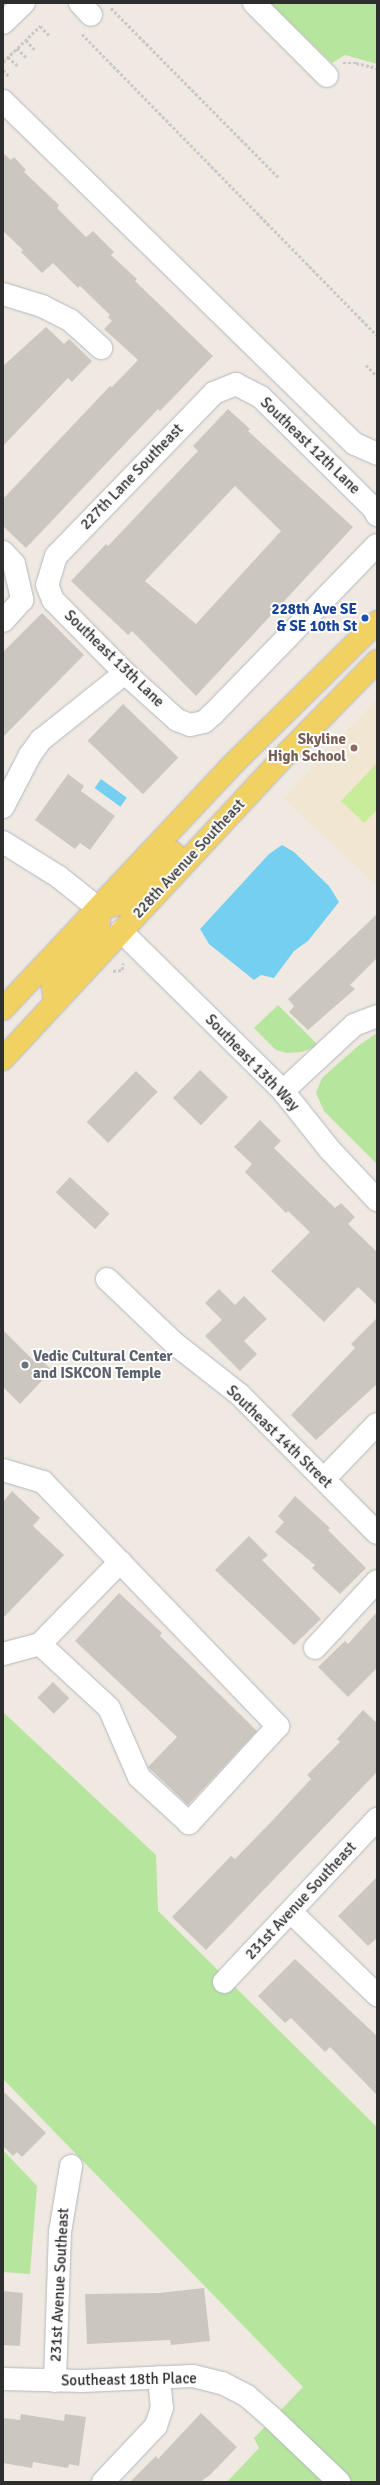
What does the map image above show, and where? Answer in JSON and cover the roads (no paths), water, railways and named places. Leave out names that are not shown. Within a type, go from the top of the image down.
[{"type":"main road","points":[[3,1009],[99,909],[229,768],[377,622]]},
{"type":"main road","name":"228th Avenue Southeast","points":[[3,1059],[217,828],[377,661]]},
{"type":"main road","points":[[99,909],[119,904],[134,894],[181,844],[217,828]]},
{"type":"main road","points":[[55,1003],[50,986],[94,936],[99,925],[99,909]]},
{"type":"street","points":[[3,23],[24,3]]},
{"type":"street","points":[[254,3],[332,70]]},
{"type":"street","points":[[3,101],[355,444],[377,454]]},
{"type":"street","points":[[3,294],[42,306],[70,320],[101,348]]},
{"type":"street","name":"Southeast 12th Lane","points":[[236,384],[261,397],[374,509],[377,515]]},
{"type":"street","name":"227th Lane Southeast","points":[[47,585],[56,556],[214,393],[236,384]]},
{"type":"street","name":"Southeast 13th Lane","points":[[47,585],[53,600],[125,673],[177,720],[190,725],[204,722],[213,714],[377,545]]},
{"type":"street","points":[[3,552],[14,564],[22,600],[3,621]]},
{"type":"street","points":[[3,807],[30,756],[41,740],[125,673]]},
{"type":"street","points":[[3,842],[60,877],[99,909]]},
{"type":"street","name":"Southeast 13th Way","points":[[121,931],[283,1091],[330,1150],[377,1200]]},
{"type":"street","points":[[283,1091],[354,1025],[377,1016]]},
{"type":"street","name":"Southeast 14th Street","points":[[107,1279],[185,1353],[240,1395],[377,1533]]},
{"type":"street","points":[[324,1479],[377,1424]]},
{"type":"street","points":[[3,1470],[43,1482],[278,1726],[189,1823],[139,1777],[109,1708],[40,1644]]},
{"type":"street","points":[[3,1654],[40,1644],[120,1562]]},
{"type":"street","points":[[314,1648],[377,1581]]},
{"type":"street","name":"231st Avenue Southeast","points":[[224,1982],[377,1819]]},
{"type":"street","points":[[291,1912],[377,1995]]},
{"type":"street","name":"231st Avenue Southeast","points":[[55,2381],[60,2232],[71,2166]]},
{"type":"street","name":"Southeast 18th Place","points":[[3,2379],[55,2381],[193,2376],[222,2383],[247,2396],[339,2482]]},
{"type":"street","points":[[103,2482],[156,2426],[162,2408],[159,2377]]},
{"type":"water","points":[[101,779],[127,798],[120,807],[95,788]]},
{"type":"water","points":[[282,845],[294,852],[329,886],[339,902],[308,941],[294,951],[274,978],[261,975],[254,980],[209,944],[200,929],[269,854]]},
{"type":"place","name":"228th Ave SE & SE 10th St","points":[[365,618]]},
{"type":"place","name":"Skyline High School","points":[[354,748]]},
{"type":"place","name":"Vedic Cultural Center and ISKCON Temple","points":[[25,1365]]}]
